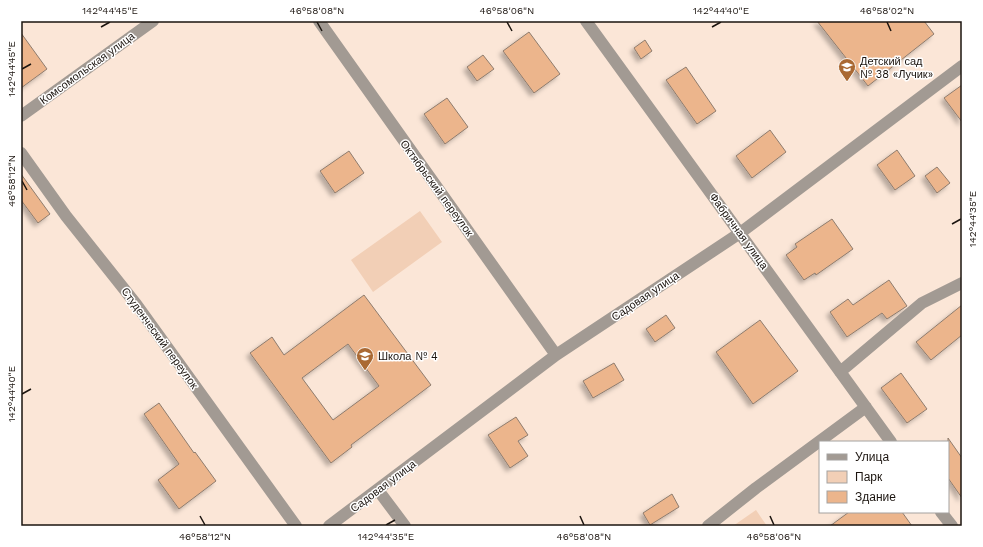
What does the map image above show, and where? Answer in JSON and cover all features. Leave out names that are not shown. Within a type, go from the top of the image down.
[{"type":"street","name":"Комсомольская улица","points":[[21,116],[153,21]]},
{"type":"street","name":"Октябрьский переулок","points":[[318,21],[556,355]]},
{"type":"street","name":"Фабричная улица","points":[[586,21],[890,441]]},
{"type":"street","name":"Садовая улица","points":[[329,526],[556,355],[740,233],[962,66]]},
{"type":"street","name":"Студенческий переулок","points":[[21,153],[66,216],[136,304],[296,526]]},
{"type":"street","points":[[840,372],[922,303],[962,283]]},
{"type":"street","points":[[820,441],[866,407]]},
{"type":"street","points":[[708,526],[819,442]]},
{"type":"street","points":[[378,490],[405,526]]},
{"type":"street","points":[[943,513],[952,526]]},
{"type":"green space","points":[[420,211],[442,242],[373,292],[351,260]]},
{"type":"green space","points":[[756,510],[767,526],[733,526]]},
{"type":"building","points":[[817,21],[924,21],[934,34],[868,86]]},
{"type":"building","points":[[529,32],[560,74],[534,93],[503,51]]},
{"type":"building","points":[[21,33],[47,69],[21,88]]},
{"type":"building","points":[[645,40],[652,51],[641,59],[634,48]]},
{"type":"building","points":[[483,55],[494,69],[477,81],[467,67]]},
{"type":"building","points":[[686,67],[716,111],[697,124],[666,80]]},
{"type":"building","points":[[962,85],[962,122],[944,98]]},
{"type":"building","points":[[447,98],[468,127],[445,144],[424,114]]},
{"type":"building","points":[[770,130],[786,152],[752,178],[736,156]]},
{"type":"building","points":[[897,150],[915,176],[895,190],[877,165]]},
{"type":"building","points":[[349,151],[364,173],[335,193],[320,171]]},
{"type":"building","points":[[937,167],[950,183],[937,193],[925,176]]},
{"type":"building","points":[[21,174],[50,214],[38,223],[21,200]]},
{"type":"building","points":[[832,219],[853,249],[816,275],[815,273],[804,280],[786,255],[797,247],[795,244]]},
{"type":"building","points":[[889,280],[907,306],[887,319],[882,313],[847,337],[830,312],[848,299],[853,305]]},
{"type":"building","points":[[364,295],[431,385],[351,445],[352,447],[331,463],[250,353],[272,337],[284,355]],"holes":[[[348,344],[379,386],[333,420],[302,378]]]},
{"type":"building","points":[[962,305],[962,335],[931,360],[916,342]]},
{"type":"building","points":[[666,315],[675,328],[655,342],[646,329]]},
{"type":"building","points":[[760,320],[798,371],[753,404],[716,352]]},
{"type":"building","points":[[614,363],[624,380],[593,398],[583,381]]},
{"type":"building","points":[[901,373],[927,409],[907,423],[881,388]]},
{"type":"building","points":[[159,403],[194,453],[195,452],[216,481],[179,509],[158,480],[179,464],[144,414]]},
{"type":"building","points":[[516,417],[528,435],[518,441],[528,456],[510,468],[488,435]]},
{"type":"building","points":[[948,438],[962,458],[962,498],[949,479]]},
{"type":"building","points":[[672,494],[679,507],[650,525],[643,513]]},
{"type":"building","points":[[848,513],[903,513],[912,526],[830,526]]},
{"type":"place","name":"Детский сад № 38 «Лучик»","points":[[847,82]]},
{"type":"place","name":"Школа № 4","points":[[365,371]]}]
